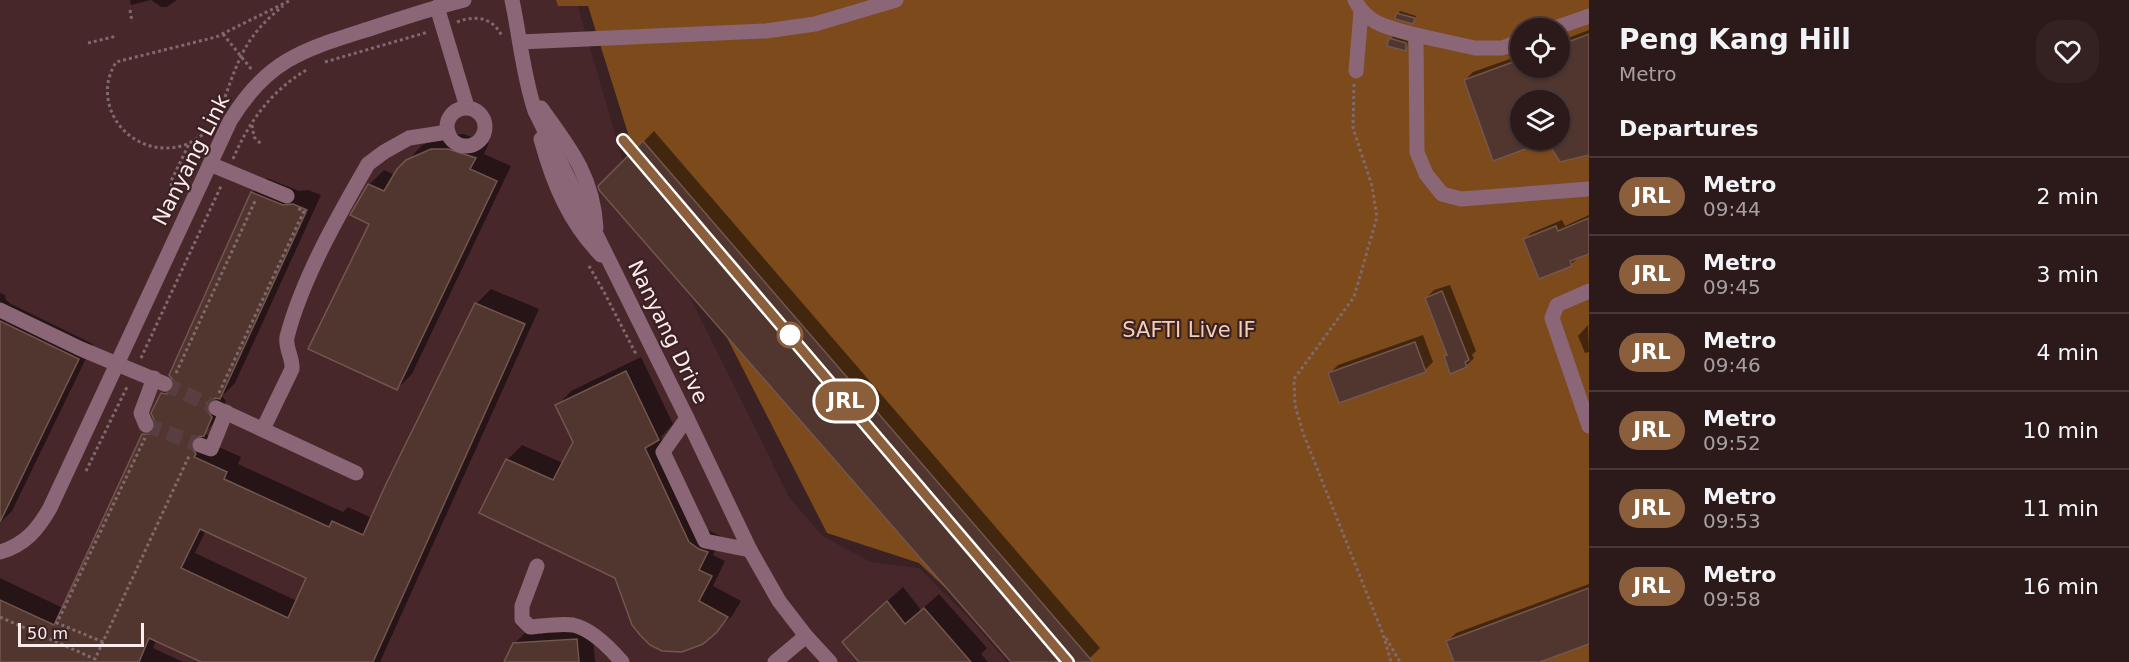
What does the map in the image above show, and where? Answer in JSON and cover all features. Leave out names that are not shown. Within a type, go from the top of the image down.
[{"type":"street","name":"Nanyang Link","points":[[0,552],[26,540],[39,527],[230,121],[243,100],[268,74],[304,50],[464,0]]},
{"type":"street","name":"Nanyang Drive","points":[[512,0],[525,82],[535,111],[750,550],[779,602],[830,662]]},
{"type":"street","points":[[520,42],[766,31],[815,24],[896,0]]},
{"type":"street","points":[[1358,6],[1380,24],[1416,35],[1475,48],[1502,48],[1510,45]]},
{"type":"street","points":[[1356,71],[1358,6]]},
{"type":"street","points":[[437,7],[467,107]]},
{"type":"street","points":[[1570,23],[1589,16]]},
{"type":"street","points":[[1416,35],[1417,152],[1426,174],[1442,194],[1461,199],[1589,189]]},
{"type":"street","points":[[525,82],[574,155],[587,182],[595,206],[596,235]]},
{"type":"street","points":[[467,107],[477,110],[484,117],[486,127],[483,137],[476,144],[466,147],[456,144],[449,136],[446,126],[449,117],[457,109],[467,107]]},
{"type":"street","points":[[535,111],[549,169],[571,218],[588,241],[611,265]]},
{"type":"street","points":[[263,429],[292,369],[293,363],[287,339],[309,276],[368,164],[409,138],[448,132]]},
{"type":"street","points":[[210,164],[291,202]]},
{"type":"street","points":[[1589,291],[1557,304],[1552,318],[1589,426]]},
{"type":"street","points":[[0,310],[117,363],[164,379],[141,413],[146,431]]},
{"type":"street","points":[[195,449],[211,449],[220,405],[263,429],[356,473]]},
{"type":"street","points":[[687,418],[663,452],[705,541],[750,550]]},
{"type":"street","points":[[537,566],[522,606],[522,619],[530,627],[573,625],[608,646],[622,662]]},
{"type":"street","points":[[775,662],[806,636]]},
{"type":"path","points":[[211,125],[207,131],[189,144],[165,148],[141,144],[122,130],[111,112],[108,96],[110,73],[116,62],[198,43],[223,34],[290,0]]},
{"type":"path","points":[[222,104],[246,44],[266,19],[290,0]]},
{"type":"path","points":[[130,10],[132,22]]},
{"type":"path","points":[[321,63],[444,27]]},
{"type":"path","points":[[223,34],[253,70],[248,75]]},
{"type":"path","points":[[88,43],[117,36]]},
{"type":"path","points":[[82,480],[251,123],[262,106],[279,90],[311,68]]},
{"type":"path","points":[[1356,71],[1353,90],[1353,128],[1372,186],[1377,217],[1354,297],[1294,379],[1295,405],[1303,433],[1383,634],[1391,662]]},
{"type":"path","points":[[225,97],[231,91]]},
{"type":"path","points":[[251,123],[254,137],[262,145]]},
{"type":"path","points":[[174,206],[171,181],[189,144]]},
{"type":"path","points":[[164,379],[259,192]]},
{"type":"path","points":[[220,405],[304,211],[291,202]]},
{"type":"path","points":[[103,642],[57,622],[146,431]]},
{"type":"path","points":[[0,618],[95,659],[195,449]]},
{"type":"path","points":[[1383,634],[1400,662]]},
{"type":"shaded area","points":[[0,0],[576,0],[623,162],[790,499],[824,537],[871,562],[919,568],[969,618],[1007,662],[0,662]]},
{"type":"green space","name":"SAFTI Live IF","points":[[556,0],[1589,0],[1589,662],[1011,662],[974,615],[919,563],[827,533],[637,162],[588,6],[558,6]]},
{"type":"building","points":[[1396,13],[1415,18],[1413,24],[1395,19]]},
{"type":"building","points":[[1589,34],[1589,155],[1560,162],[1553,150],[1570,150],[1570,90],[1510,90],[1510,150],[1523,150],[1493,161],[1464,80],[1510,63],[1510,78],[1570,78],[1570,41]]},
{"type":"building","points":[[1389,38],[1406,43],[1406,51],[1387,46]]},
{"type":"building","points":[[643,141],[1093,662],[1011,662],[599,190],[598,186]]},
{"type":"building","points":[[431,149],[448,149],[476,158],[470,169],[497,181],[397,390],[308,349],[369,224],[350,215],[368,184],[384,191],[397,169],[406,160]]},
{"type":"building","points":[[251,192],[283,205],[293,204],[307,210],[220,399],[215,398],[207,403],[206,409],[212,417],[204,436],[194,437],[191,447],[196,454],[194,457],[227,472],[224,479],[329,527],[332,521],[363,535],[475,303],[525,324],[373,662],[201,662],[149,638],[139,662],[0,662],[0,600],[54,625],[142,434],[149,434],[154,430],[155,422],[151,413],[161,393],[167,394],[174,388],[175,382],[169,375]],"holes":[[[200,529],[306,578],[288,618],[181,568]]]},
{"type":"building","points":[[1589,218],[1589,254],[1570,261],[1572,266],[1539,279],[1523,239],[1556,226],[1558,231]]},
{"type":"building","points":[[1442,291],[1469,360],[1465,362],[1467,367],[1450,374],[1444,356],[1447,355],[1425,298]]},
{"type":"building","points":[[0,321],[79,359],[0,522]]},
{"type":"building","points":[[1415,342],[1426,372],[1339,403],[1328,373]]},
{"type":"building","points":[[626,371],[659,440],[645,448],[689,542],[708,552],[699,570],[712,576],[699,601],[728,617],[717,632],[703,644],[682,652],[662,651],[650,645],[640,635],[632,625],[615,578],[479,513],[506,459],[553,480],[573,442],[555,405]]},
{"type":"building","points":[[1589,588],[1589,644],[1540,662],[1454,662],[1446,641]]},
{"type":"building","points":[[887,601],[905,624],[924,608],[971,662],[859,662],[842,642]]},
{"type":"building","points":[[577,639],[579,662],[504,662],[513,643]]},
{"type":"tunnel","points":[[165,384],[216,408]]},
{"type":"tunnel","points":[[146,425],[200,445]]},
{"type":"metro line","name":"JRL","points":[[623,140],[1068,662]]}]
